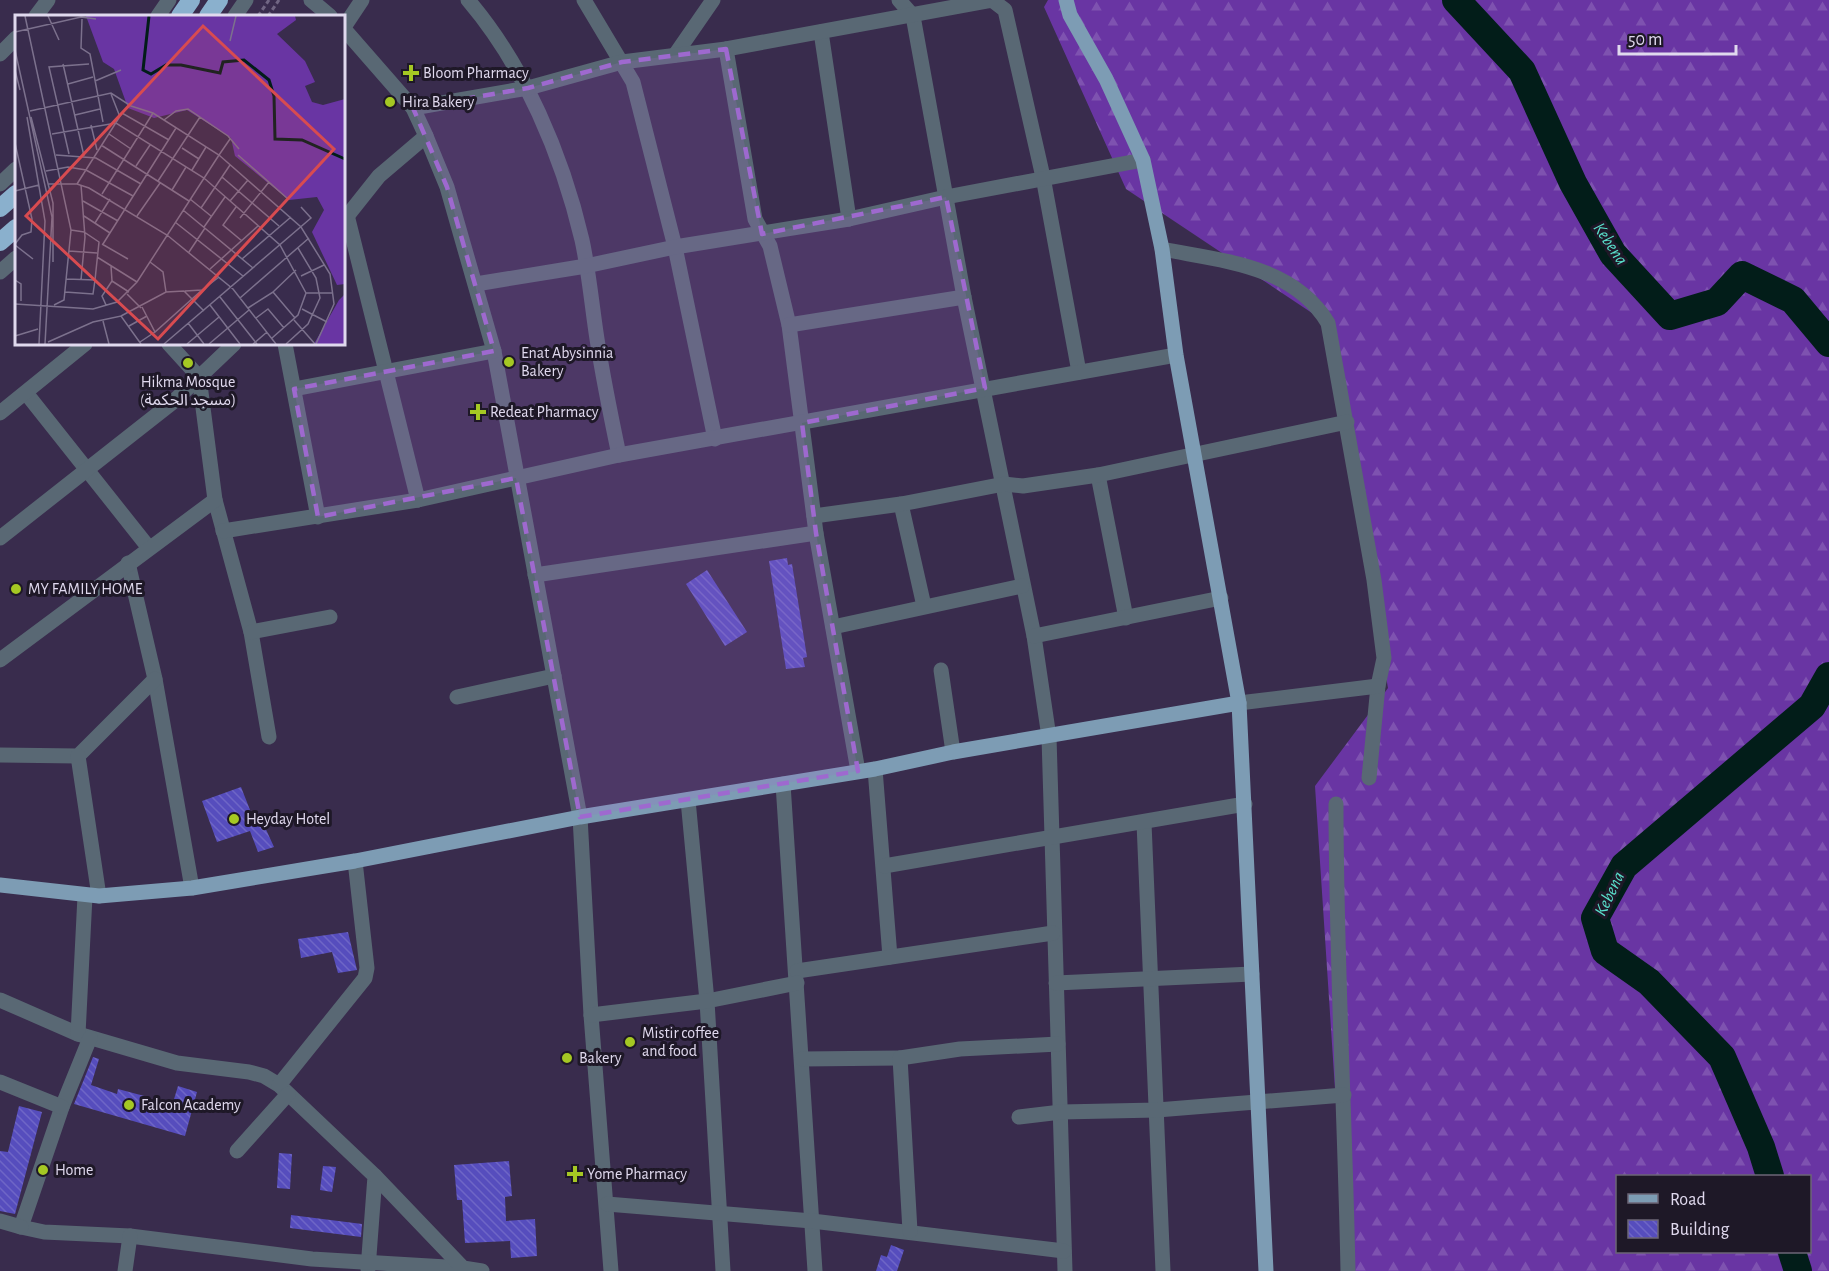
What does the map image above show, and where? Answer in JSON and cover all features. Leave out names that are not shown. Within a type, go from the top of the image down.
[{"type":"highway","points":[[181,15],[191,0]]},
{"type":"highway","points":[[209,15],[219,0]]},
{"type":"highway","points":[[0,208],[15,195]]},
{"type":"highway","points":[[0,242],[15,229]]},
{"type":"main road","points":[[1066,0],[1070,15],[1106,79],[1143,160],[1162,249],[1176,355],[1239,703],[1266,1271]]},
{"type":"main road","points":[[0,885],[92,896],[192,888],[1239,703]]},
{"type":"street","points":[[37,15],[48,0]]},
{"type":"street","points":[[159,15],[169,0]]},
{"type":"street","points":[[236,15],[246,0]]},
{"type":"street","points":[[311,0],[329,15]]},
{"type":"street","points":[[345,26],[362,0]]},
{"type":"street","points":[[468,0],[483,18],[528,88],[560,168],[582,241],[600,361],[619,455]]},
{"type":"street","points":[[675,55],[713,0]]},
{"type":"street","points":[[899,0],[913,16],[964,297],[985,388],[1022,586],[1034,636],[1049,737],[1053,933],[1065,1271]]},
{"type":"street","points":[[413,108],[528,88],[622,62],[726,49],[913,16],[964,3],[992,0],[1005,10],[1043,177],[1079,372]]},
{"type":"street","points":[[590,3],[633,82],[675,247],[715,439]]},
{"type":"street","points":[[345,29],[413,108],[426,136],[447,187],[494,351],[580,818],[591,1016],[611,1271]]},
{"type":"street","points":[[821,32],[849,219]]},
{"type":"street","points":[[0,33],[9,46]]},
{"type":"street","points":[[726,49],[755,219],[770,246],[789,325],[816,533],[858,771]]},
{"type":"street","points":[[418,500],[387,370],[345,218],[379,176],[426,136]]},
{"type":"street","points":[[476,284],[586,266],[675,247],[849,219],[1043,177],[1143,160]]},
{"type":"street","points":[[0,184],[15,170]]},
{"type":"street","points":[[1162,249],[1259,269],[1301,290],[1318,306],[1328,323],[1374,580],[1384,658],[1378,686],[1369,778]]},
{"type":"street","points":[[0,272],[15,259]]},
{"type":"street","points":[[789,325],[964,297]]},
{"type":"street","points":[[1,411],[84,345]]},
{"type":"street","points":[[170,345],[199,377],[215,500],[251,632],[269,737]]},
{"type":"street","points":[[0,538],[173,402],[233,345]]},
{"type":"street","points":[[285,345],[318,517]]},
{"type":"street","points":[[294,389],[494,351]]},
{"type":"street","points":[[223,531],[418,500],[619,455],[1176,355]]},
{"type":"street","points":[[26,393],[149,548]]},
{"type":"street","points":[[814,516],[901,504],[1004,484],[1023,486],[1098,475],[1347,422]]},
{"type":"street","points":[[1098,475],[1126,618]]},
{"type":"street","points":[[0,660],[215,500]]},
{"type":"street","points":[[901,504],[924,606]]},
{"type":"street","points":[[535,575],[816,533]]},
{"type":"street","points":[[129,563],[155,679],[192,888]]},
{"type":"street","points":[[833,627],[1022,586]]},
{"type":"street","points":[[1034,636],[1221,598]]},
{"type":"street","points":[[251,632],[330,617]]},
{"type":"street","points":[[940,670],[953,752]]},
{"type":"street","points":[[457,697],[554,676]]},
{"type":"street","points":[[0,755],[78,756],[155,679]]},
{"type":"street","points":[[1239,703],[1378,686]]},
{"type":"street","points":[[21,1227],[84,1036],[92,896],[78,756]]},
{"type":"street","points":[[875,769],[890,957]]},
{"type":"street","points":[[783,784],[815,1271]]},
{"type":"street","points":[[688,800],[707,1001],[723,1271]]},
{"type":"street","points":[[884,866],[1052,839],[1245,804]]},
{"type":"street","points":[[1336,804],[1336,954],[1344,1095],[1347,1271]]},
{"type":"street","points":[[1144,823],[1163,1271]]},
{"type":"street","points":[[237,1151],[365,978],[367,968],[355,861]]},
{"type":"street","points":[[591,1016],[707,1001],[797,977],[890,957],[1053,933]]},
{"type":"street","points":[[1056,983],[1252,974]]},
{"type":"street","points":[[0,1000],[84,1036],[177,1063],[249,1072],[284,1090],[375,1176],[463,1268]]},
{"type":"street","points":[[802,1059],[900,1058],[960,1049],[1058,1044]]},
{"type":"street","points":[[900,1058],[910,1231]]},
{"type":"street","points":[[0,1082],[62,1107]]},
{"type":"street","points":[[1019,1117],[1061,1112],[1156,1110],[1344,1095]]},
{"type":"street","points":[[368,1266],[375,1176]]},
{"type":"street","points":[[607,1204],[719,1212],[910,1231],[1064,1251]]},
{"type":"street","points":[[0,1221],[44,1232],[130,1236],[368,1266],[463,1268],[482,1271]]},
{"type":"street","points":[[125,1271],[130,1236]]},
{"type":"path","points":[[259,15],[269,0]]},
{"type":"path","points":[[269,15],[279,0]]},
{"type":"highlighted area","points":[[726,49],[762,234],[946,197],[985,388],[802,423],[816,533],[858,771],[580,817],[516,478],[318,517],[294,389],[494,351],[447,187],[413,108],[528,88],[622,62]]},
{"type":"green space","points":[[1048,0],[1829,0],[1829,1271],[1347,1271],[1315,786],[1388,688],[1324,321],[1126,189],[1044,7]]},
{"type":"building","points":[[787,558],[788,565],[792,564],[807,657],[803,658],[805,667],[786,669],[769,561]]},
{"type":"building","points":[[707,570],[747,632],[725,646],[686,584]]},
{"type":"building","name":"Heyday Hotel","points":[[241,787],[252,815],[258,812],[274,847],[258,852],[250,831],[217,842],[202,801]]},
{"type":"building","points":[[348,932],[357,970],[338,973],[332,952],[301,958],[298,939]]},
{"type":"building","points":[[93,1057],[99,1059],[91,1085],[117,1094],[118,1089],[148,1097],[147,1102],[171,1109],[178,1086],[197,1092],[185,1136],[74,1104]]},
{"type":"building","points":[[19,1106],[42,1112],[15,1214],[0,1211],[0,1151],[8,1152]]},
{"type":"building","points":[[279,1153],[292,1154],[290,1189],[277,1188]]},
{"type":"building","points":[[509,1161],[512,1196],[505,1197],[506,1221],[535,1219],[537,1256],[511,1258],[510,1241],[465,1243],[462,1200],[457,1200],[454,1165]]},
{"type":"building","points":[[323,1166],[336,1167],[332,1192],[320,1190]]},
{"type":"building","points":[[291,1215],[362,1224],[361,1237],[290,1228]]},
{"type":"building","points":[[891,1245],[904,1250],[897,1271],[876,1271],[881,1255],[887,1257]]},
{"type":"waterway","name":"Kebena","points":[[1456,0],[1522,71],[1573,183],[1613,254],[1670,316],[1717,302],[1742,275],[1793,300],[1829,343]]},
{"type":"waterway","name":"Kebena","points":[[1770,1175],[1761,1147],[1722,1057],[1649,982],[1605,951],[1595,918],[1624,866],[1812,706],[1829,676]]},
{"type":"waterway","name":"Kebena","points":[[1792,1253],[1798,1271]]},
{"type":"place","name":"Bloom Pharmacy","points":[[411,73]]},
{"type":"place","name":"Hira Bakery","points":[[390,102]]},
{"type":"place","name":"Enat Abysinnia Bakery","points":[[509,362]]},
{"type":"place","name":"Hikma Mosque (مسجد الحكمة)","points":[[188,363]]},
{"type":"place","name":"Redeat Pharmacy","points":[[478,412]]},
{"type":"place","name":"MY FAMILY HOME","points":[[16,589]]},
{"type":"place","name":"Heyday Hotel","points":[[234,819]]},
{"type":"place","name":"Mistir coffee and food","points":[[630,1042]]},
{"type":"place","name":"Bakery","points":[[567,1058]]},
{"type":"place","name":"Falcon Academy","points":[[129,1105]]},
{"type":"place","name":"Home","points":[[43,1170]]},
{"type":"place","name":"Yome Pharmacy","points":[[575,1174]]}]
